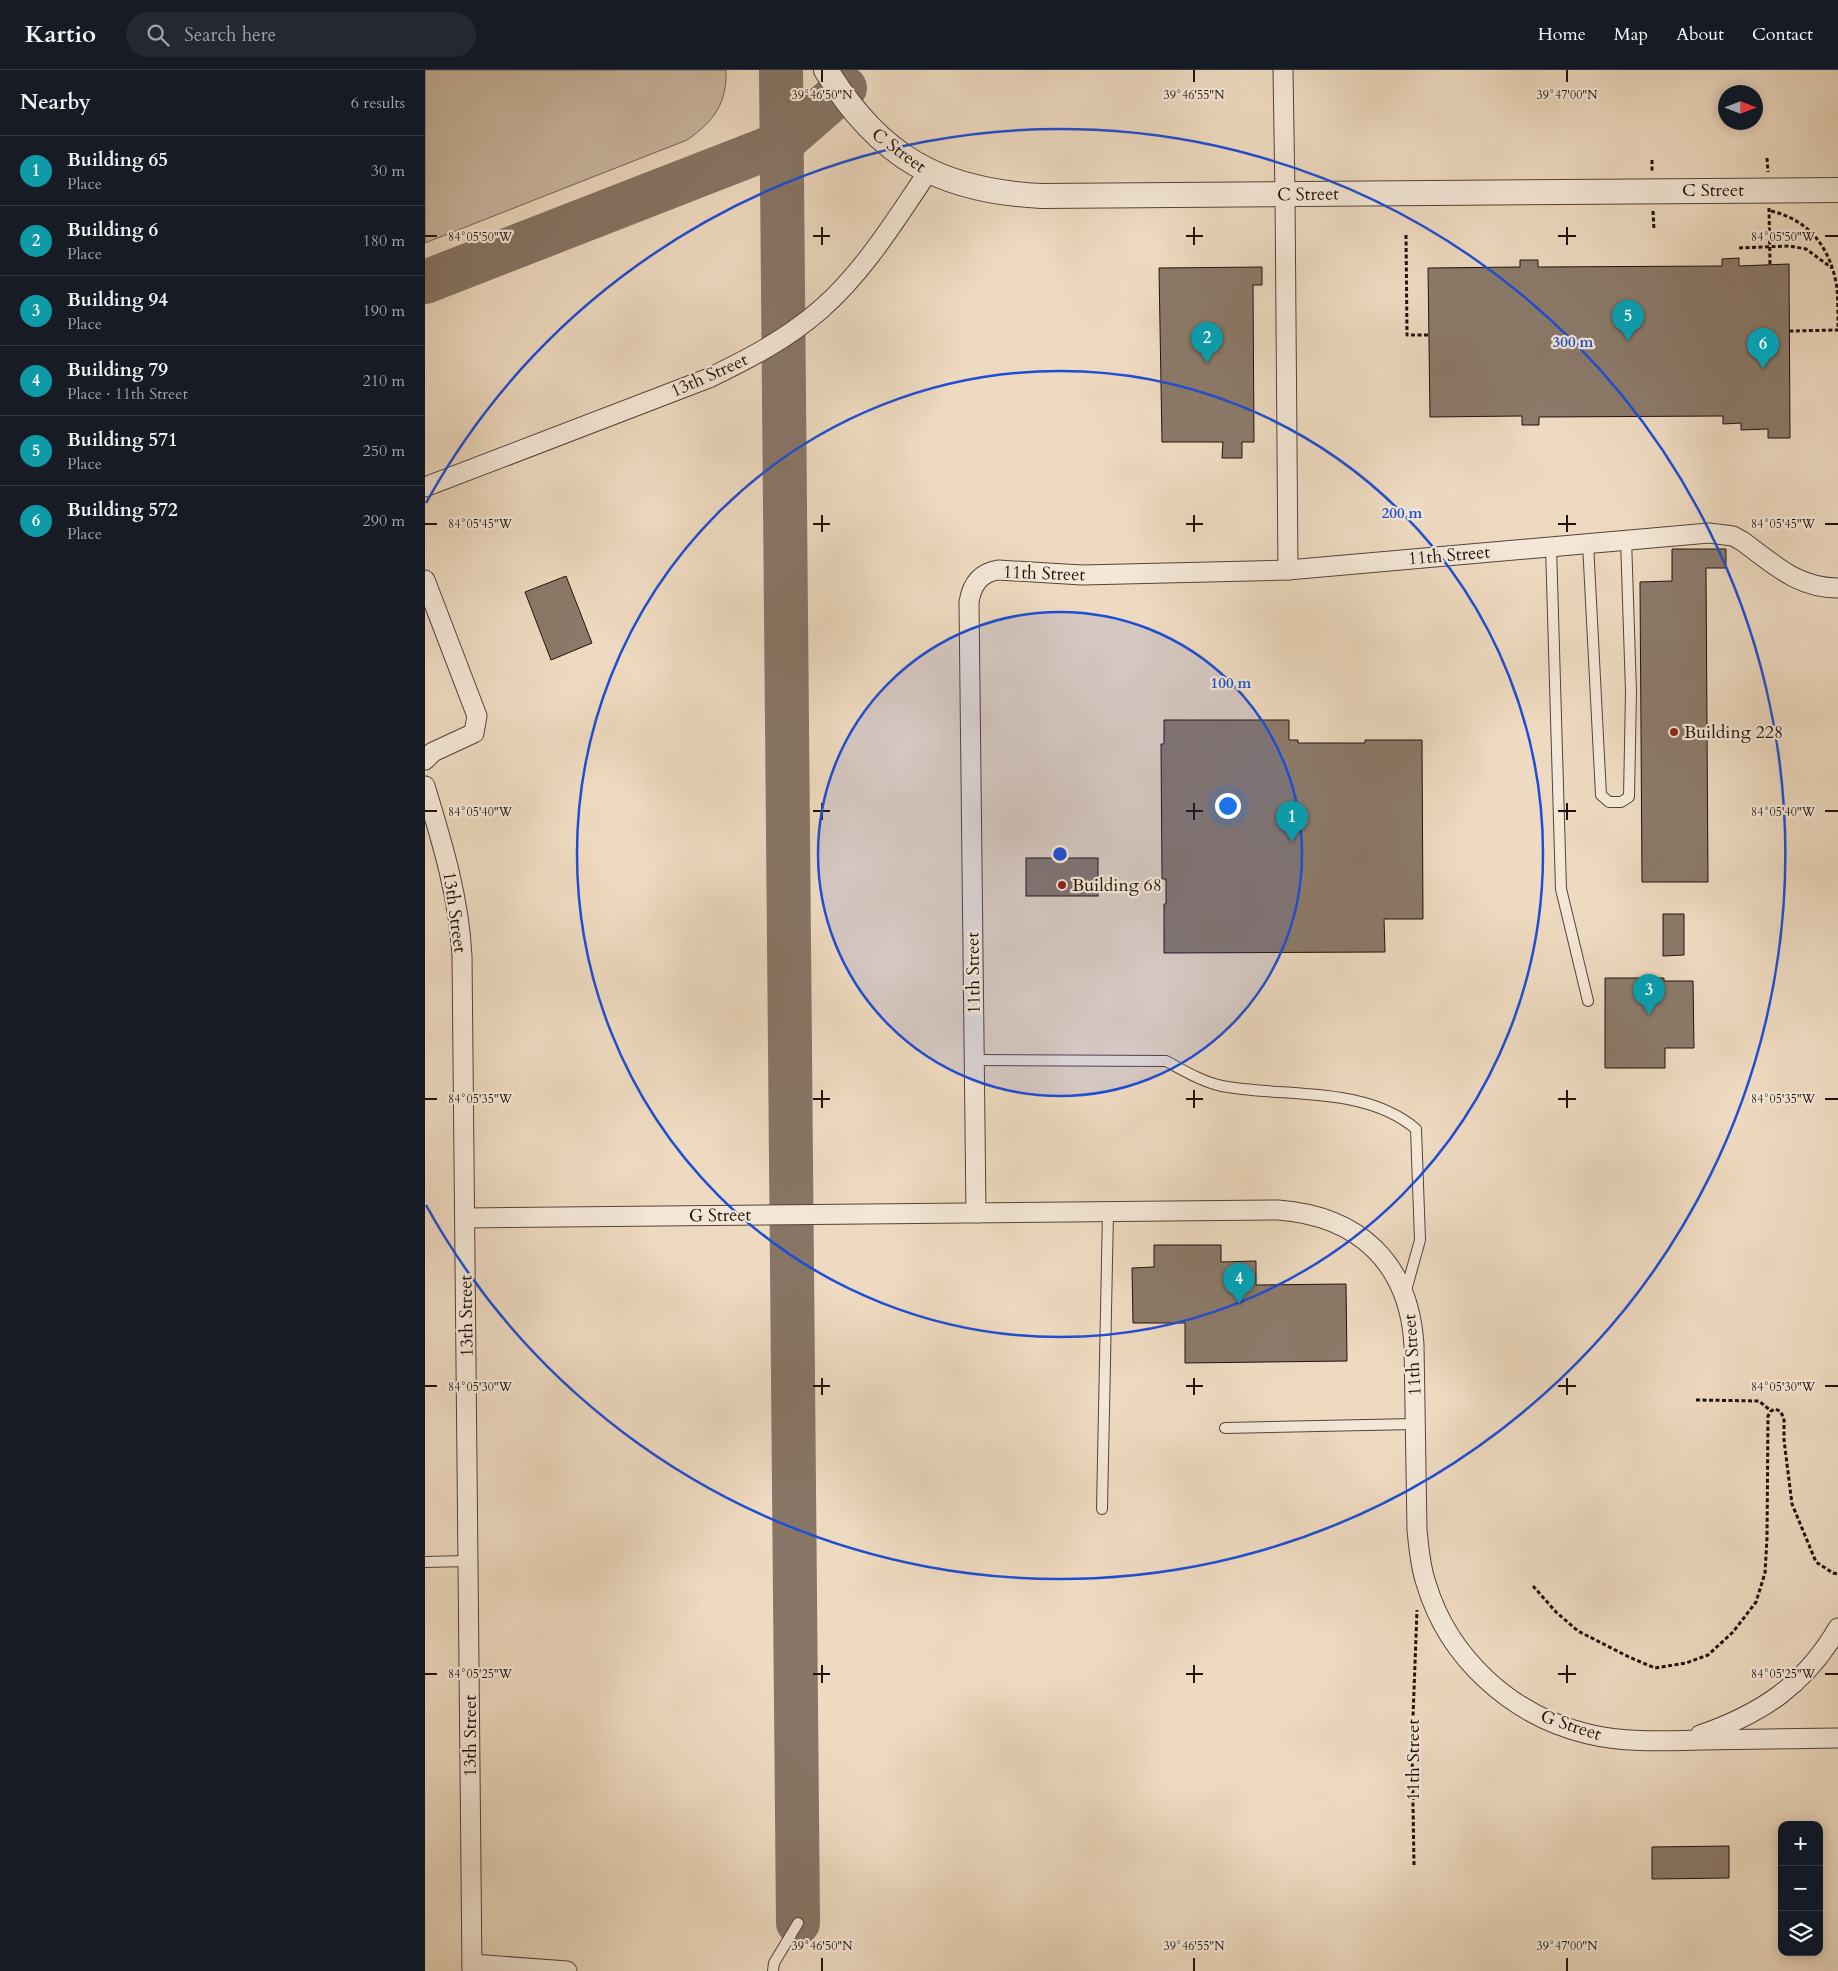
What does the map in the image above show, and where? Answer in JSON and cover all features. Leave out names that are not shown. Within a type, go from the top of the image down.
[{"type":"street","name":"C Street","points":[[826,70],[840,92],[867,125],[888,145],[928,172],[965,185],[1016,195],[1838,190]]},
{"type":"street","points":[[1283,70],[1288,570]]},
{"type":"street","name":"13th Street","points":[[425,487],[709,378],[784,338],[822,309],[859,269],[928,172]]},
{"type":"street","name":"11th Street","points":[[1419,1556],[1413,1326],[1405,1294],[1394,1273],[1380,1255],[1362,1238],[1345,1227],[1310,1214],[1278,1210],[976,1213],[969,602],[974,584],[985,574],[998,570],[1082,575],[1288,570],[1709,533],[1733,536],[1793,577],[1805,583],[1838,588]]},
{"type":"street","points":[[425,580],[477,716],[474,733],[433,752],[425,760]]},
{"type":"street","name":"13th Street","points":[[425,786],[450,872],[461,939],[472,1967]]},
{"type":"street","name":"G Street","points":[[465,1218],[976,1213]]},
{"type":"street","name":"G Street","points":[[1419,1556],[1426,1584],[1435,1608],[1457,1646],[1483,1677],[1517,1704],[1563,1726],[1588,1734],[1616,1738],[1685,1740],[1838,1738]]},
{"type":"street","points":[[1685,1740],[1735,1722],[1783,1694],[1816,1662],[1838,1628]]},
{"type":"street","points":[[472,1967],[567,1971]]},
{"type":"lane","points":[[1588,543],[1601,795],[1609,802],[1621,802],[1629,797],[1631,692],[1626,539]]},
{"type":"lane","points":[[1551,546],[1561,889],[1588,1001]]},
{"type":"lane","points":[[974,1060],[1166,1061],[1220,1086],[1360,1100],[1405,1119],[1416,1129],[1420,1240],[1405,1294]]},
{"type":"lane","points":[[1102,1509],[1107,1212]]},
{"type":"lane","points":[[1225,1428],[1415,1424]]},
{"type":"lane","points":[[425,1562],[468,1561]]},
{"type":"lane","points":[[773,1971],[774,1963],[798,1923]]},
{"type":"path","points":[[1763,209],[1787,215],[1803,224],[1817,238],[1827,253],[1838,289],[1838,330],[1790,331]]},
{"type":"path","points":[[1406,234],[1407,335],[1429,335]]},
{"type":"path","points":[[1739,248],[1790,246],[1806,249],[1833,269]]},
{"type":"path","points":[[1696,1400],[1759,1402],[1771,1411]]},
{"type":"path","points":[[1533,1586],[1556,1612],[1578,1631],[1637,1661],[1655,1668],[1686,1663],[1708,1655],[1733,1632],[1756,1602],[1765,1573],[1768,1416],[1775,1409],[1780,1411],[1784,1418],[1784,1440],[1792,1504],[1816,1562],[1833,1573],[1838,1574]]},
{"type":"path","name":"11th Street","points":[[1414,1865],[1412,1744],[1417,1606]]},
{"type":"shaded area","points":[[425,70],[726,70],[726,82],[717,111],[705,126],[687,140],[425,243]]},
{"type":"building","points":[[1739,258],[1739,266],[1789,264],[1790,438],[1768,438],[1768,429],[1741,430],[1741,423],[1723,424],[1723,416],[1539,417],[1539,425],[1522,425],[1522,416],[1430,417],[1428,268],[1520,267],[1520,260],[1538,260],[1538,267],[1722,266],[1722,259]]},
{"type":"building","points":[[1262,267],[1262,285],[1253,285],[1254,442],[1242,442],[1242,458],[1222,458],[1223,442],[1162,442],[1159,268]]},
{"type":"building","name":"Building 228","points":[[1672,549],[1726,549],[1726,568],[1706,568],[1708,882],[1642,882],[1640,582],[1672,581]]},
{"type":"building","points":[[566,576],[592,643],[551,660],[525,592]]},
{"type":"building","points":[[1164,720],[1289,720],[1289,740],[1298,740],[1298,743],[1365,743],[1365,740],[1422,740],[1423,919],[1384,919],[1385,952],[1164,953],[1166,879],[1162,879],[1161,744],[1164,744]]},
{"type":"building","name":"Building 68","points":[[1026,858],[1098,858],[1098,896],[1026,896]]},
{"type":"building","points":[[1663,914],[1684,914],[1684,955],[1663,956]]},
{"type":"building","points":[[1605,978],[1664,978],[1664,981],[1693,981],[1694,1048],[1665,1048],[1665,1068],[1605,1068]]},
{"type":"building","points":[[1154,1245],[1221,1245],[1221,1262],[1256,1261],[1256,1285],[1346,1284],[1347,1361],[1185,1363],[1185,1323],[1133,1323],[1132,1268],[1154,1267]]},
{"type":"building","points":[[1729,1846],[1729,1878],[1652,1879],[1652,1847]]},
{"type":"taxiway","points":[[781,70],[798,1923]]},
{"type":"taxiway","points":[[425,282],[782,143],[845,88]]},
{"type":"place","name":"Building 571","points":[[1628,341]]},
{"type":"place","name":"Building 6","points":[[1207,363]]},
{"type":"place","name":"Building 572","points":[[1763,369]]},
{"type":"place","name":"Building 228","points":[[1674,732]]},
{"type":"place","name":"Building 65","points":[[1292,842]]},
{"type":"place","name":"Building 68","points":[[1062,885]]},
{"type":"place","name":"Building 94","points":[[1649,1015]]},
{"type":"place","name":"Building 79","points":[[1239,1304]]}]
